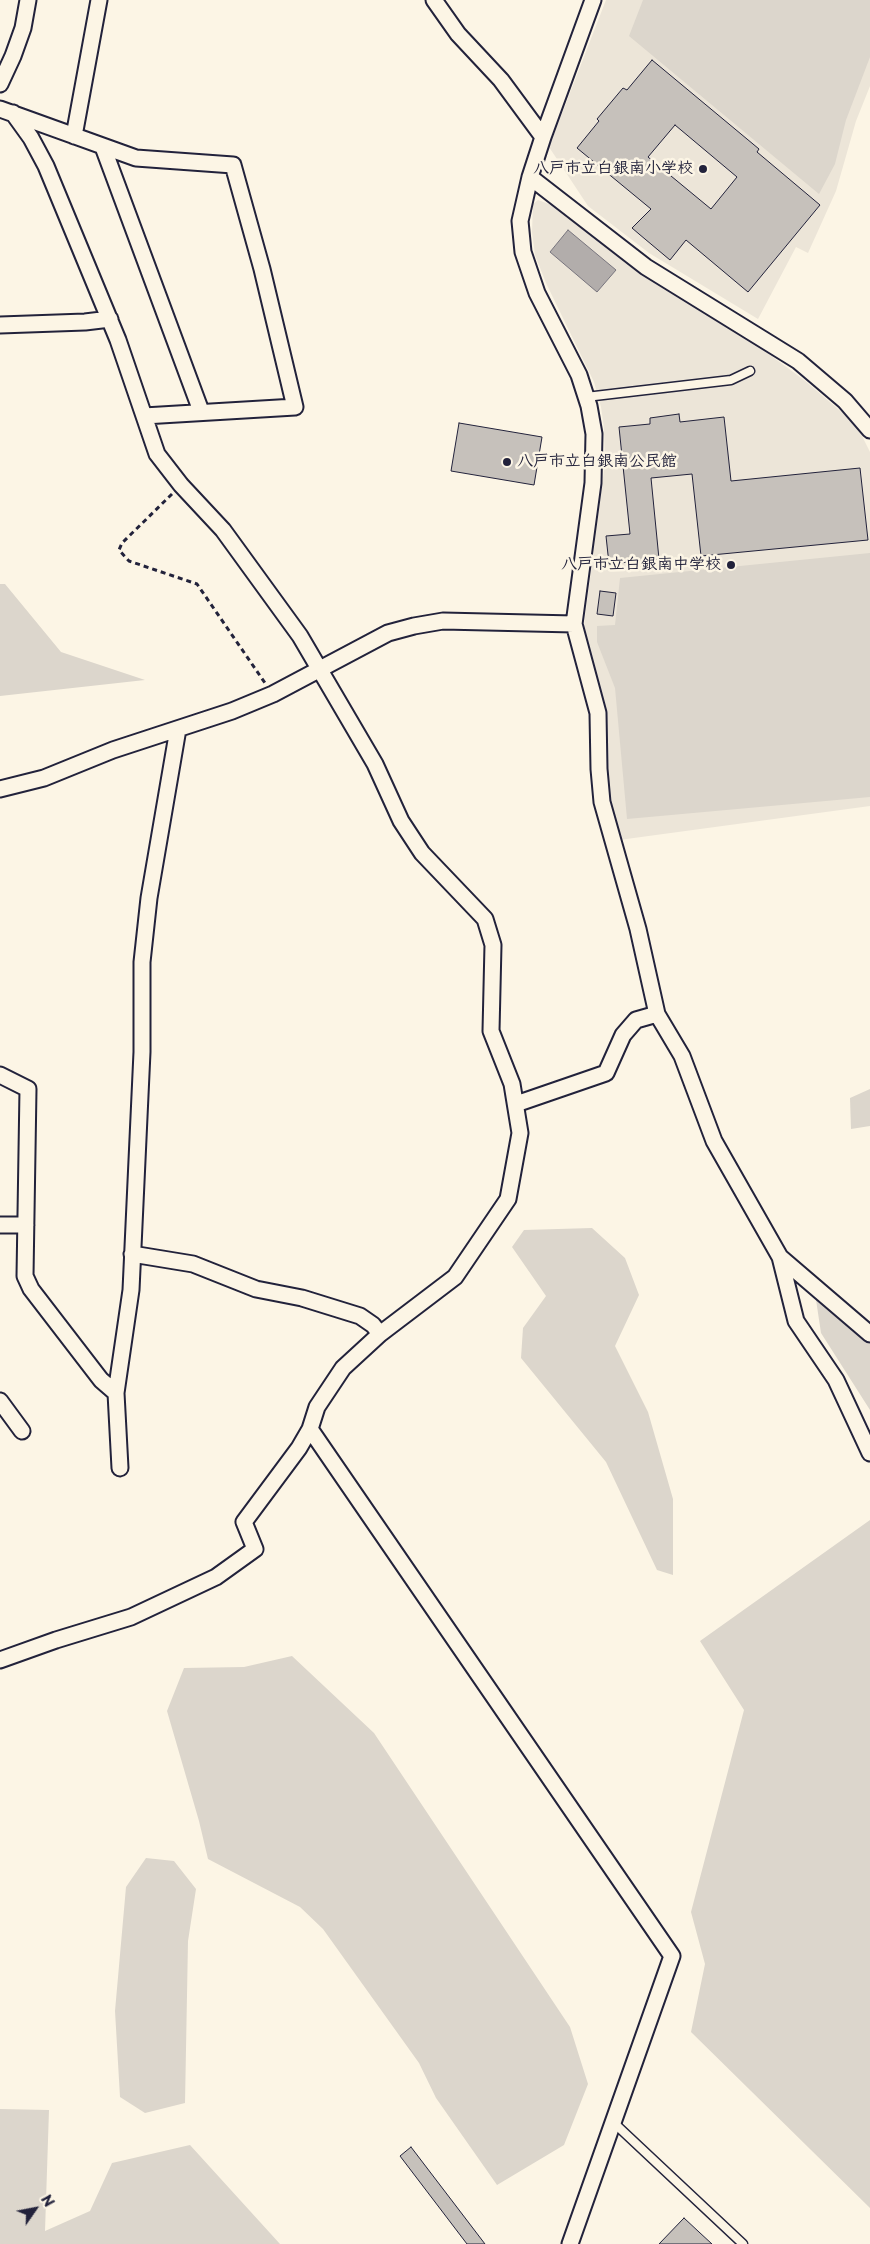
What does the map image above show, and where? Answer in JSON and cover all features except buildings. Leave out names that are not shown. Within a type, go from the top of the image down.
[{"type":"street","points":[[0,84],[23,28],[28,0]]},
{"type":"street","points":[[74,136],[100,0]]},
{"type":"street","points":[[434,0],[458,34],[501,80],[543,137]]},
{"type":"street","points":[[593,0],[543,137],[530,177],[520,221],[523,252],[537,293],[579,376],[594,434],[593,483],[574,624],[598,713],[599,769],[602,802],[638,929],[656,1014],[682,1056],[714,1141],[780,1257],[796,1320],[836,1380],[870,1453]]},
{"type":"street","points":[[7,111],[136,158],[233,165],[262,269],[295,407],[201,411],[144,416]]},
{"type":"street","points":[[0,1660],[56,1640],[131,1617],[216,1577],[255,1550],[244,1522],[299,1448],[310,1429],[317,1407],[343,1368],[380,1334],[455,1277],[508,1199],[520,1133],[512,1084],[490,1031],[492,945],[485,919],[422,853],[401,821],[375,764],[300,636],[223,530],[181,485],[157,454],[110,319],[46,166],[31,138],[7,111]]},
{"type":"street","points":[[102,147],[201,411]]},
{"type":"street","points":[[530,177],[646,267],[798,361],[844,401],[870,430]]},
{"type":"street","points":[[0,325],[85,322],[110,319]]},
{"type":"street","points":[[0,789],[44,778],[113,750],[232,711],[273,694],[388,633],[443,621],[574,624]]},
{"type":"street","points":[[120,1468],[116,1393],[131,1290],[142,1052],[142,962],[149,898],[178,729]]},
{"type":"street","points":[[516,1104],[606,1073],[623,1036],[636,1020],[656,1014]]},
{"type":"street","points":[[0,1075],[28,1089],[25,1276],[31,1289],[101,1380],[116,1393]]},
{"type":"street","points":[[0,1225],[26,1225]]},
{"type":"street","points":[[132,1254],[193,1264],[256,1289],[302,1298],[360,1316],[373,1325],[380,1334]]},
{"type":"street","points":[[780,1257],[870,1334]]},
{"type":"street","points":[[0,1401],[22,1431]]},
{"type":"street","points":[[310,1429],[672,1956],[570,2244]]},
{"type":"lane","points":[[586,398],[731,380],[750,371]]},
{"type":"lane","points":[[613,2122],[743,2244]]},
{"type":"path","points":[[181,485],[122,543],[119,550],[129,561],[197,584],[273,694]]},
{"type":"shaded area","name":"八戸市立白銀南小学校","points":[[606,0],[870,0],[870,86],[856,121],[836,191],[808,253],[796,247],[758,319],[649,253],[588,206],[549,147]]},
{"type":"shaded area","points":[[643,0],[870,0],[870,57],[846,120],[835,164],[819,194],[629,36]]},
{"type":"shaded area","name":"八戸市立白銀南中学校","points":[[538,200],[557,207],[656,284],[759,347],[804,380],[845,415],[861,434],[870,452],[870,806],[619,840],[607,798],[583,633],[605,462],[604,428],[601,407],[594,382],[546,283],[535,255],[532,232],[533,204]]},
{"type":"shaded area","points":[[568,230],[616,270],[597,292],[550,252]]},
{"type":"shaded area","points":[[870,553],[870,797],[627,819],[615,688],[597,642],[597,626],[615,625],[620,578]]},
{"type":"shaded area","points":[[0,584],[5,584],[61,652],[145,680],[0,696]]},
{"type":"shaded area","points":[[870,1089],[870,1126],[851,1129],[850,1098]]},
{"type":"shaded area","points":[[592,1228],[625,1258],[639,1295],[615,1346],[648,1412],[673,1499],[673,1575],[657,1570],[606,1462],[521,1358],[523,1328],[546,1296],[512,1247],[524,1230]]},
{"type":"shaded area","points":[[815,1293],[870,1344],[870,1410],[821,1333]]},
{"type":"shaded area","points":[[870,1520],[870,2208],[691,2032],[705,1964],[691,1912],[744,1710],[700,1641]]},
{"type":"shaded area","points":[[292,1656],[374,1733],[570,2027],[588,2084],[564,2145],[497,2185],[436,2098],[419,2063],[323,1929],[300,1907],[208,1859],[167,1711],[184,1668],[244,1667]]},
{"type":"shaded area","points":[[146,1858],[174,1861],[196,1889],[188,1941],[185,2103],[145,2113],[120,2097],[115,2011],[126,1887]]},
{"type":"shaded area","points":[[0,2109],[49,2110],[45,2231],[90,2211],[112,2163],[190,2145],[280,2244],[0,2244]]},
{"type":"place","name":"八戸市立白銀南小学校","points":[[703,169]]},
{"type":"place","name":"八戸市立白銀南公民館","points":[[507,462]]},
{"type":"place","name":"八戸市立白銀南中学校","points":[[731,565]]}]
